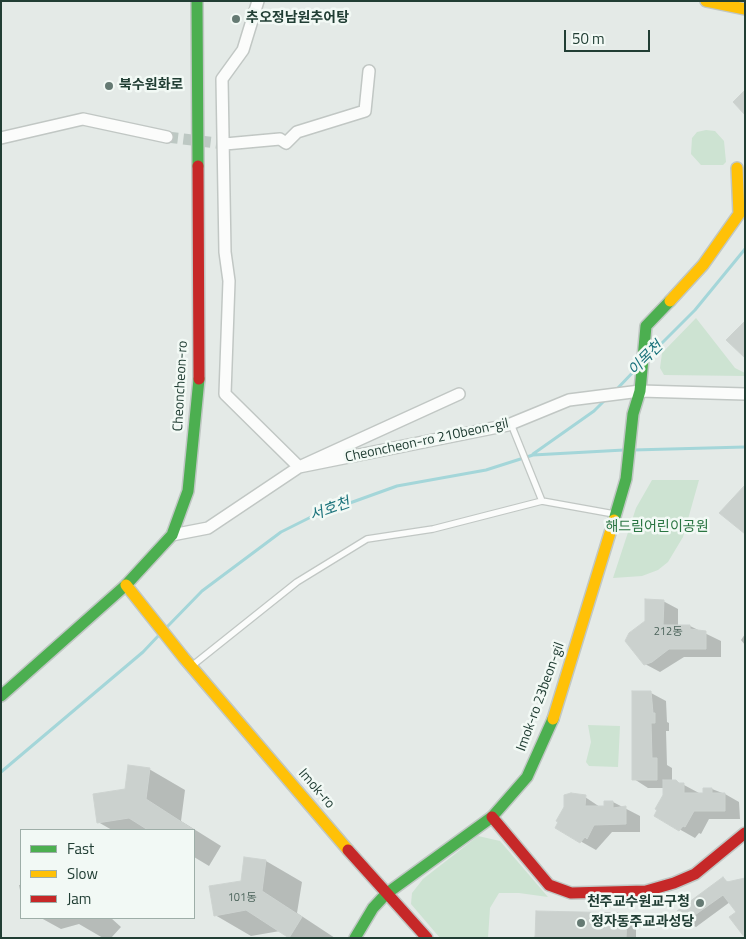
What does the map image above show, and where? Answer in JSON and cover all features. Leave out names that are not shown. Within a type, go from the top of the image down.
[{"type":"street","name":"Cheoncheon-ro","points":[[1,696],[126,585],[172,535],[188,491],[199,383],[197,1]]},
{"type":"street","points":[[258,1],[243,50],[222,79],[225,144],[225,252],[229,280],[225,394],[299,467]]},
{"type":"street","points":[[706,1],[745,9]]},
{"type":"street","points":[[225,144],[280,139],[286,143],[297,132],[365,111],[369,71]]},
{"type":"street","points":[[1,138],[18,136],[83,119],[167,137]]},
{"type":"street","points":[[640,391],[646,326],[703,265],[739,214],[737,168]]},
{"type":"street","name":"Cheoncheon-ro 210beon-gil","points":[[299,467],[355,458],[512,426],[569,400],[640,391],[745,394]]},
{"type":"street","name":"Imok-ro 23beon-gil","points":[[355,938],[372,908],[386,894],[492,817],[527,778],[552,722],[616,515],[626,479],[632,422],[640,391]]},
{"type":"street","name":"Cheoncheon-ro 210beon-gil","points":[[172,535],[208,528],[299,467],[459,394]]},
{"type":"street","name":"Imok-ro","points":[[126,585],[187,662],[386,894],[427,938]]},
{"type":"street","points":[[492,817],[550,885],[571,893],[646,891],[674,883],[695,874],[745,832]]},
{"type":"lane","points":[[512,426],[542,501]]},
{"type":"lane","points":[[187,662],[297,582],[368,540],[432,529],[542,501],[616,515]]},
{"type":"green space","points":[[715,131],[724,141],[726,162],[723,165],[701,165],[691,154],[692,138],[697,132]]},
{"type":"green space","points":[[696,318],[735,368],[745,373],[745,376],[664,375],[660,368],[662,353]]},
{"type":"green space","name":"해드림어린이공원","points":[[652,480],[699,480],[683,537],[668,562],[658,570],[642,576],[613,578],[636,508]]},
{"type":"green space","points":[[588,725],[620,726],[618,767],[589,766],[586,762],[591,742]]},
{"type":"green space","points":[[478,836],[500,841],[548,897],[519,893],[499,893],[490,908],[488,938],[440,938],[411,904],[412,893],[423,879]]},
{"type":"building","points":[[745,90],[745,115],[733,102]]},
{"type":"building","points":[[745,321],[745,358],[726,340]]},
{"type":"building","points":[[745,485],[745,534],[719,513]]},
{"type":"building","points":[[645,599],[664,600],[663,625],[690,625],[690,629],[706,631],[706,649],[669,649],[652,662],[644,665],[625,641],[629,633],[645,621]]},
{"type":"building","points":[[632,691],[651,691],[653,713],[655,713],[655,723],[651,723],[652,758],[657,758],[657,780],[632,780]]},
{"type":"building","points":[[128,765],[150,768],[146,799],[192,829],[146,829],[129,818],[97,823],[93,794],[125,789]]},
{"type":"building","points":[[663,780],[676,780],[679,783],[684,783],[684,793],[703,793],[703,788],[712,788],[712,793],[725,793],[725,811],[694,811],[685,827],[683,826],[679,831],[654,816],[657,810],[655,809],[663,795]]},
{"type":"building","points":[[571,793],[586,795],[585,806],[604,806],[604,801],[613,801],[613,808],[626,806],[626,824],[594,825],[587,839],[585,837],[580,843],[555,828],[558,822],[556,821],[564,807],[564,795]]},
{"type":"building","points":[[244,857],[266,860],[262,891],[302,917],[289,938],[246,910],[214,916],[209,886],[241,881]]},
{"type":"building","name":"천주교수원교구청","points":[[723,877],[727,882],[745,878],[745,938],[729,917],[736,912],[723,895],[685,922],[677,911]]},
{"type":"building","name":"정자동주교과성당","points":[[536,911],[627,913],[626,938],[535,938]]},
{"type":"waterway","name":"이목천","points":[[649,356],[695,310],[745,249]]},
{"type":"waterway","name":"이목천","points":[[616,390],[636,369]]},
{"type":"waterway","name":"이목천","points":[[533,454],[594,411],[606,399]]},
{"type":"waterway","name":"서호천","points":[[633,450],[745,447]]},
{"type":"waterway","name":"서호천","points":[[166,628],[202,591],[281,532],[311,517],[397,486],[486,470],[533,455],[624,450]]},
{"type":"waterway","name":"서호천","points":[[1,772],[143,652],[160,634]]},
{"type":"tunnel","points":[[167,137],[225,144]]},
{"type":"traffic: fast","points":[[197,1],[198,166]]},
{"type":"traffic: fast","points":[[614,520],[626,479],[633,414],[640,391],[646,326],[670,301]]},
{"type":"traffic: fast","points":[[1,696],[126,585],[172,535],[188,491],[199,379]]},
{"type":"traffic: fast","points":[[355,938],[373,908],[386,894],[492,817],[527,777],[553,719]]},
{"type":"traffic: slow","points":[[706,1],[745,9]]},
{"type":"traffic: slow","points":[[670,301],[703,265],[739,214],[737,168]]},
{"type":"traffic: slow","points":[[553,719],[614,520]]},
{"type":"traffic: slow","points":[[126,585],[184,658],[348,850]]},
{"type":"traffic: jam","points":[[198,166],[199,379]]},
{"type":"traffic: jam","points":[[492,817],[549,885],[571,893],[646,891],[674,883],[695,874],[745,833]]},
{"type":"traffic: jam","points":[[348,850],[427,938]]},
{"type":"place","name":"추오정남원추어탕","points":[[236,19]]},
{"type":"place","name":"북수원화로","points":[[109,86]]},
{"type":"place","name":"천주교수원교구청","points":[[700,903]]},
{"type":"place","name":"정자동주교과성당","points":[[581,923]]}]
